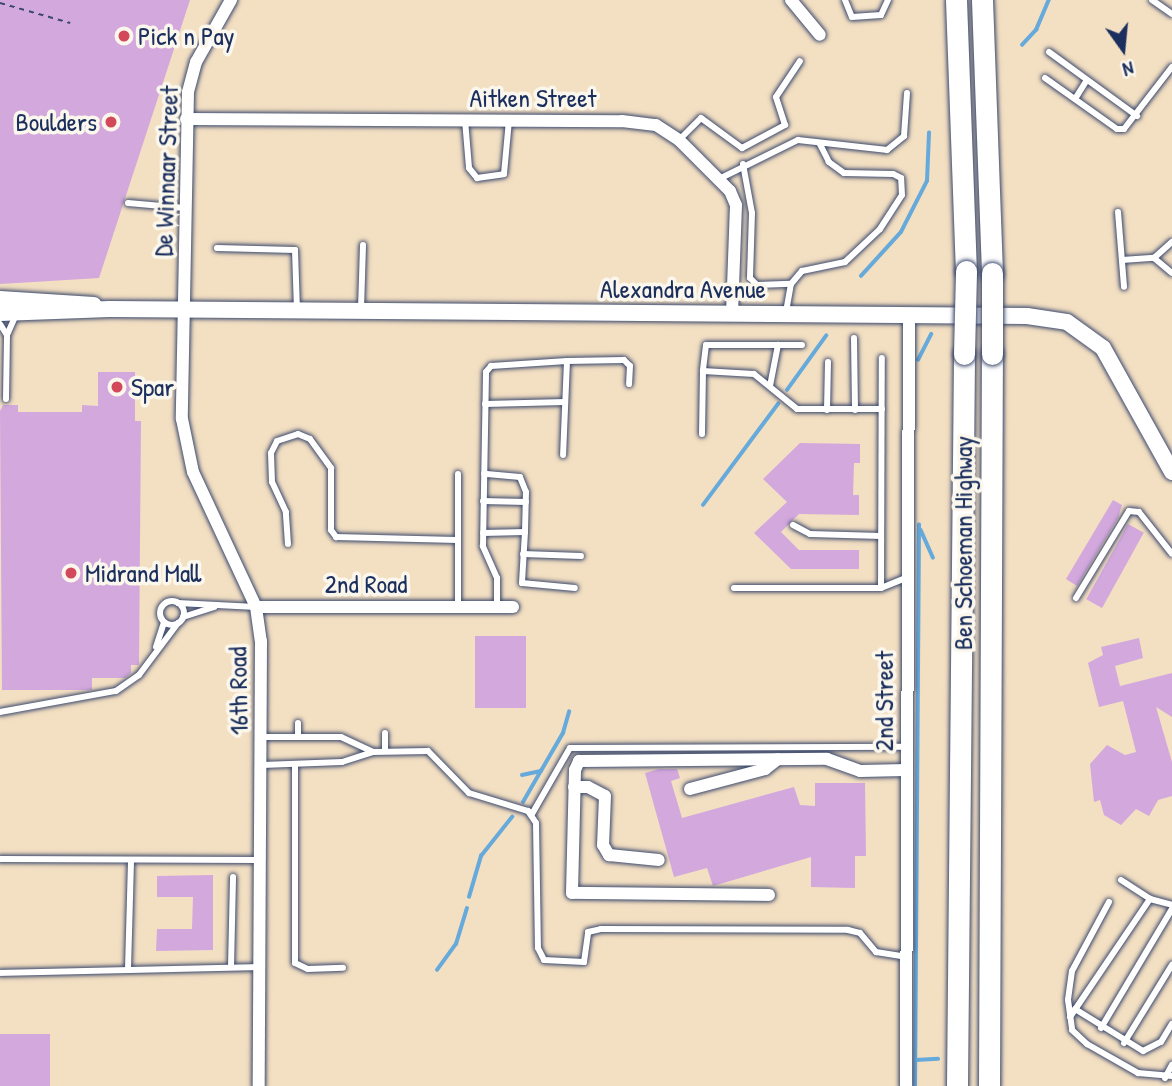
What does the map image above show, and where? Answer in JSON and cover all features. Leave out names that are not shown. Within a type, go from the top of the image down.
[{"type":"highway","name":"Ben Schoeman Highway","points":[[956,0],[965,271],[957,1086]]},
{"type":"highway","name":"Ben Schoeman Highway","points":[[982,0],[992,273],[989,1086]]},
{"type":"main road","name":"Alexandra Avenue","points":[[0,299],[74,300],[110,309]]},
{"type":"main road","name":"Alexandra Avenue","points":[[0,313],[110,309],[1027,316],[1082,329],[1113,361],[1169,458],[1172,472]]},
{"type":"street","name":"De Winnaar Street","points":[[183,311],[188,208],[186,119],[191,76],[231,0]]},
{"type":"street","points":[[791,0],[820,35]]},
{"type":"street","name":"Aitken Street","points":[[186,119],[646,122],[679,140],[721,178],[736,205]]},
{"type":"street","points":[[732,313],[736,205]]},
{"type":"street","name":"16th Road","points":[[183,311],[185,444],[193,472],[256,607],[262,737],[259,1086]]},
{"type":"street","name":"2nd Street","points":[[906,1086],[909,316]]},
{"type":"street","name":"2nd Road","points":[[256,607],[513,607]]},
{"type":"street","points":[[769,895],[572,893],[575,770],[584,758],[827,759],[860,771],[906,770]]},
{"type":"street","points":[[690,789],[765,769],[779,759]]},
{"type":"street","points":[[575,787],[605,796],[603,845],[609,855],[659,860]]},
{"type":"lane","points":[[845,0],[852,16],[881,15],[888,0]]},
{"type":"lane","points":[[1152,0],[1172,14]]},
{"type":"lane","points":[[1049,52],[1137,116]]},
{"type":"lane","points":[[679,140],[701,118],[742,148],[785,125],[776,97],[800,61]]},
{"type":"lane","points":[[1045,78],[1116,129],[1124,130],[1172,67]]},
{"type":"lane","points":[[1075,99],[1087,80]]},
{"type":"lane","points":[[721,178],[788,142],[861,150],[894,147],[904,136],[908,93]]},
{"type":"lane","points":[[464,120],[469,168],[477,178],[505,174],[509,120]]},
{"type":"lane","points":[[743,164],[752,205],[748,272],[753,283],[791,284],[811,268],[845,262],[880,229],[902,195],[901,178],[893,174],[844,173],[829,162],[820,144]]},
{"type":"lane","points":[[128,203],[188,208]]},
{"type":"lane","points":[[736,205],[752,205]]},
{"type":"lane","points":[[1118,212],[1124,287]]},
{"type":"lane","points":[[735,239],[752,239]]},
{"type":"lane","points":[[1122,260],[1154,258],[1172,242]]},
{"type":"lane","points":[[361,312],[363,245]]},
{"type":"lane","points":[[217,248],[295,250],[297,312]]},
{"type":"lane","points":[[1154,258],[1172,273]]},
{"type":"lane","points":[[786,314],[791,284]]},
{"type":"lane","points":[[6,399],[7,335],[18,313]]},
{"type":"lane","points":[[0,324],[7,335]]},
{"type":"lane","points":[[854,338],[855,410]]},
{"type":"lane","points":[[702,434],[706,345],[802,345]]},
{"type":"lane","points":[[770,386],[778,345]]},
{"type":"lane","points":[[881,588],[882,358]]},
{"type":"lane","points":[[496,607],[497,578],[485,557],[483,533],[486,372],[491,366],[624,360],[630,366],[629,384]]},
{"type":"lane","points":[[563,455],[567,361]]},
{"type":"lane","points":[[827,410],[828,362]]},
{"type":"lane","points":[[703,371],[754,374],[797,409],[882,409]]},
{"type":"lane","points":[[485,404],[565,402]]},
{"type":"lane","points":[[288,544],[288,521],[272,482],[271,453],[277,441],[298,434],[310,439],[331,468],[331,530],[336,537],[457,540]]},
{"type":"lane","points":[[458,474],[458,607]]},
{"type":"lane","points":[[484,474],[520,477],[526,502],[521,579],[526,586],[575,588]]},
{"type":"lane","points":[[483,501],[526,502]]},
{"type":"lane","points":[[1076,598],[1129,511],[1139,512],[1172,554]]},
{"type":"lane","points":[[793,525],[804,534],[881,536]]},
{"type":"lane","points":[[483,533],[525,533]]},
{"type":"lane","points":[[523,554],[581,556]]},
{"type":"lane","points":[[734,588],[881,588],[908,577]]},
{"type":"lane","points":[[154,652],[164,622],[160,612],[163,605],[178,603],[181,620]]},
{"type":"lane","name":"2nd Road","points":[[178,603],[256,607]]},
{"type":"lane","name":"2nd Road","points":[[181,620],[219,606]]},
{"type":"lane","points":[[164,622],[181,620]]},
{"type":"lane","points":[[1,712],[116,691],[139,675],[181,620]]},
{"type":"lane","points":[[298,723],[298,737]]},
{"type":"lane","points":[[385,733],[385,751]]},
{"type":"lane","points":[[262,737],[341,737],[373,752]]},
{"type":"lane","points":[[906,957],[876,952],[860,933],[848,930],[601,929],[587,932],[583,962],[544,960],[538,948],[536,832],[532,814],[570,748],[907,747]]},
{"type":"lane","points":[[262,765],[342,762],[373,752],[428,751],[469,793],[532,814]]},
{"type":"lane","points":[[295,764],[295,963],[308,969],[343,968]]},
{"type":"lane","points":[[0,859],[262,860]]},
{"type":"lane","points":[[128,968],[131,860]]},
{"type":"lane","points":[[231,967],[233,877]]},
{"type":"lane","points":[[1101,1028],[1172,907],[1150,899],[1121,880]]},
{"type":"lane","points":[[1070,1017],[1150,899]]},
{"type":"lane","points":[[1109,902],[1072,971],[1070,1017],[1074,1034],[1138,1073],[1169,1077],[1172,1065]]},
{"type":"lane","points":[[1125,1043],[1172,965]]},
{"type":"lane","points":[[0,972],[261,967]]},
{"type":"lane","points":[[1075,1009],[1125,1043],[1150,1051],[1161,1042],[1172,1024]]},
{"type":"path","points":[[0,3],[70,23]]},
{"type":"building","points":[[0,0],[190,0],[99,278],[0,284]]},
{"type":"building","name":"Midrand Mall","points":[[98,372],[135,372],[135,421],[141,421],[139,665],[131,665],[131,673],[125,678],[92,678],[92,690],[2,690],[0,411],[3,405],[18,405],[18,412],[82,412],[82,405],[98,406]]},
{"type":"building","points":[[800,443],[860,444],[860,463],[854,463],[853,495],[859,495],[859,515],[799,514],[781,532],[799,550],[859,550],[859,569],[791,569],[754,533],[787,502],[763,479]]},
{"type":"building","points":[[1113,500],[1122,505],[1118,518],[1077,586],[1066,579]]},
{"type":"building","points":[[1128,524],[1144,533],[1102,608],[1086,599]]},
{"type":"building","points":[[475,636],[526,636],[526,708],[475,708]]},
{"type":"building","points":[[1139,638],[1143,658],[1115,666],[1120,686],[1172,673],[1172,717],[1156,707],[1172,762],[1172,796],[1158,800],[1149,816],[1136,809],[1121,825],[1104,815],[1100,800],[1094,802],[1090,764],[1107,745],[1125,755],[1136,752],[1123,701],[1099,707],[1088,663],[1103,655],[1101,647]]},
{"type":"building","points":[[659,769],[677,769],[680,778],[671,781],[682,818],[794,787],[800,805],[815,806],[815,783],[865,783],[866,856],[855,856],[855,888],[811,887],[811,857],[713,886],[707,868],[674,877],[645,773]]},
{"type":"building","points":[[213,875],[213,950],[156,951],[157,929],[192,929],[193,897],[157,897],[157,876]]},
{"type":"building","points":[[0,1034],[50,1034],[50,1086],[0,1086]]},
{"type":"waterway","points":[[1022,45],[1036,30],[1049,0]]},
{"type":"waterway","points":[[861,276],[901,232],[927,181],[929,133]]},
{"type":"waterway","points":[[918,360],[931,334]]},
{"type":"waterway","points":[[787,390],[826,336]]},
{"type":"waterway","points":[[703,505],[778,404]]},
{"type":"waterway","points":[[915,1086],[919,525]]},
{"type":"waterway","points":[[921,530],[933,557]]},
{"type":"waterway","points":[[522,775],[541,771],[563,733],[569,712]]},
{"type":"waterway","points":[[523,802],[541,771]]},
{"type":"waterway","points":[[469,897],[481,856],[512,817]]},
{"type":"waterway","points":[[437,970],[456,944],[467,909]]},
{"type":"waterway","points":[[916,1060],[938,1059]]},
{"type":"place","name":"Pick n Pay","points":[[124,36]]},
{"type":"place","name":"Boulders","points":[[111,122]]},
{"type":"place","name":"Spar","points":[[117,387]]},
{"type":"place","name":"Midrand Mall","points":[[71,573]]}]
